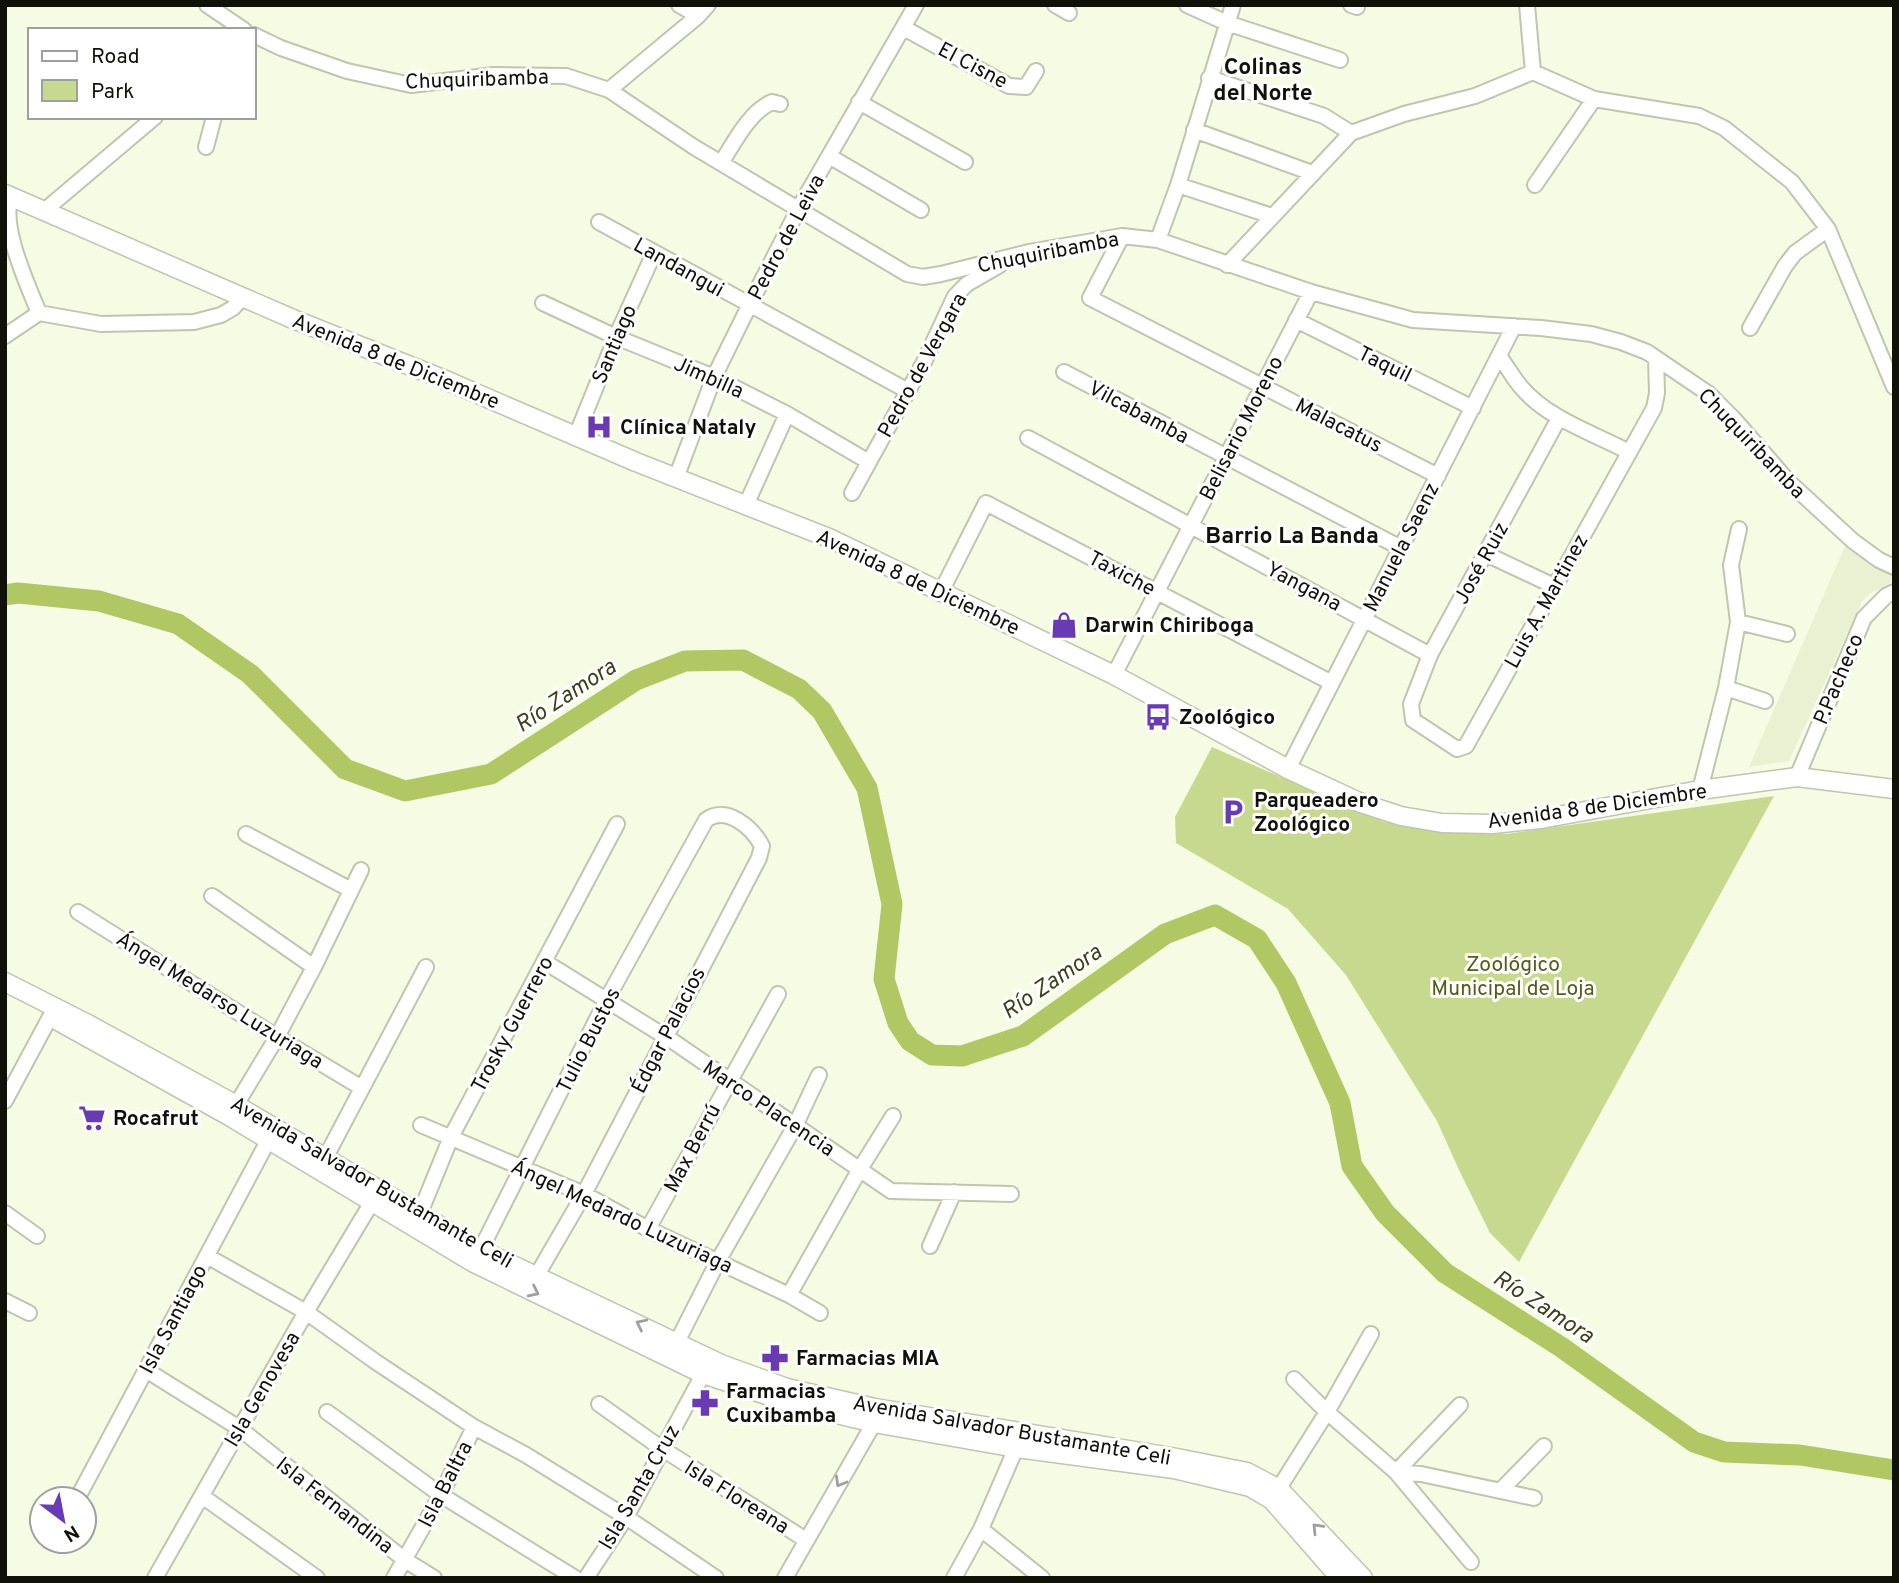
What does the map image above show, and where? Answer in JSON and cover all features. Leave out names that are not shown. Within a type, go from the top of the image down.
[{"type":"main road","name":"Avenida 8 de Diciembre","points":[[8,195],[242,298],[676,478],[829,538],[1114,675],[1288,769],[1361,803],[1401,816],[1442,823],[1493,824],[1541,819],[1700,790],[1797,777],[1894,789]]},
{"type":"main road","name":"Avenida Salvador Bustamante Celi","points":[[5,982],[141,1060],[269,1139],[323,1163],[372,1202],[418,1220]]},
{"type":"main road","name":"Avenida Salvador Bustamante Celi","points":[[5,995],[236,1105],[323,1163],[478,1256],[673,1349]]},
{"type":"main road","name":"Avenida Salvador Bustamante Celi","points":[[478,1256],[537,1275],[707,1367],[791,1403],[1247,1472],[1275,1495],[1334,1558],[1363,1578]]},
{"type":"main road","name":"Avenida Salvador Bustamante Celi","points":[[876,1416],[1016,1448],[1174,1469],[1275,1495]]},
{"type":"main road","name":"Avenida Salvador Bustamante Celi","points":[[1334,1558],[1340,1578]]},
{"type":"street","points":[[207,5],[238,28]]},
{"type":"street","points":[[679,5],[703,11]]},
{"type":"street","name":"Pedro de Leiva","points":[[676,478],[714,377],[749,306],[799,208],[916,5]]},
{"type":"street","points":[[1055,5],[1069,13]]},
{"type":"street","points":[[1187,5],[1227,23],[1340,60]]},
{"type":"street","points":[[1158,240],[1178,185],[1233,5]]},
{"type":"street","points":[[1527,5],[1533,72]]},
{"type":"street","points":[[609,90],[703,11]]},
{"type":"street","name":"El Cisne","points":[[904,28],[1009,86],[1026,87],[1036,71]]},
{"type":"street","name":"Chuquiribamba","points":[[256,36],[281,48],[347,71],[411,85],[494,75],[566,76],[609,90],[721,163],[907,274],[932,276],[1122,236],[1158,240],[1311,292],[1413,320],[1591,334],[1621,342],[1656,358],[1709,394],[1788,482],[1853,541],[1879,560],[1894,567]]},
{"type":"street","points":[[1227,265],[1351,133],[1404,114],[1475,96],[1533,72],[1594,99],[1699,116],[1724,128],[1792,181],[1828,229],[1894,387]]},
{"type":"street","points":[[1209,78],[1324,116],[1351,133]]},
{"type":"street","points":[[1535,185],[1594,99]]},
{"type":"street","points":[[859,102],[965,162]]},
{"type":"street","points":[[721,163],[744,128],[759,112],[772,103],[780,104]]},
{"type":"street","points":[[45,211],[153,119]]},
{"type":"street","points":[[206,147],[213,119]]},
{"type":"street","points":[[1195,130],[1312,173]]},
{"type":"street","points":[[829,156],[921,210]]},
{"type":"street","points":[[1178,185],[1272,216]]},
{"type":"street","points":[[8,195],[8,227],[39,313]]},
{"type":"street","name":"Landangui","points":[[599,222],[908,391]]},
{"type":"street","points":[[1750,328],[1785,266],[1796,253],[1828,229]]},
{"type":"street","name":"Malacatus","points":[[1122,236],[1090,298],[1438,476]]},
{"type":"street","name":"Santiago","points":[[576,436],[654,253]]},
{"type":"street","name":"Pedro de Vergara","points":[[852,493],[908,391],[955,296],[967,284],[1013,257]]},
{"type":"street","name":"Belisario Moreno","points":[[1114,675],[1311,292]]},
{"type":"street","points":[[5,337],[39,313],[101,324],[194,322],[220,315],[233,308],[242,298]]},
{"type":"street","name":"Jimbilla","points":[[543,303],[616,337],[714,377],[787,414],[869,462]]},
{"type":"street","name":"Taquil","points":[[1296,320],[1473,408]]},
{"type":"street","name":"Manuela Saenz","points":[[1288,769],[1514,326]]},
{"type":"street","points":[[1499,356],[1522,388],[1559,418],[1629,452]]},
{"type":"street","name":"Luis A. Martinez","points":[[1410,712],[1413,720],[1457,749],[1466,746],[1654,408],[1657,393],[1656,358]]},
{"type":"street","name":"Vilcabamba","points":[[1064,372],[1401,548]]},
{"type":"street","points":[[746,505],[787,414]]},
{"type":"street","name":"José Ruiz","points":[[1410,712],[1410,704],[1430,655],[1559,418]]},
{"type":"street","name":"Yangana","points":[[1028,438],[1430,655]]},
{"type":"street","name":"Taxiche","points":[[941,592],[986,503],[1332,683]]},
{"type":"street","points":[[1700,790],[1726,688],[1738,622],[1731,565],[1739,529]]},
{"type":"street","points":[[1486,554],[1554,586]]},
{"type":"street","name":"P.Pacheco","points":[[1797,777],[1864,618],[1886,596],[1894,592]]},
{"type":"street","points":[[1738,622],[1787,634]]},
{"type":"street","points":[[1726,688],[1765,701]]},
{"type":"street","name":"Édgar Palacios","points":[[537,1275],[584,1194],[759,858],[762,846],[751,831],[720,813],[706,820]]},
{"type":"street","name":"Tulio Bustos","points":[[478,1256],[607,999],[706,820]]},
{"type":"street","name":"Trosky Guerrero","points":[[418,1220],[451,1138],[617,824]]},
{"type":"street","points":[[246,834],[351,890]]},
{"type":"street","points":[[236,1105],[314,967],[361,870]]},
{"type":"street","points":[[212,896],[314,967]]},
{"type":"street","name":"Ángel Medarso Luzuriaga","points":[[78,912],[362,1088]]},
{"type":"street","name":"Marco Placencia","points":[[545,962],[607,999],[891,1191],[1011,1194]]},
{"type":"street","points":[[323,1163],[426,967]]},
{"type":"street","name":"Max Berrú","points":[[649,1229],[778,994]]},
{"type":"street","points":[[5,1101],[50,1017]]},
{"type":"street","points":[[673,1349],[718,1261],[795,1126],[819,1075]]},
{"type":"street","points":[[789,1295],[893,1116]]},
{"type":"street","name":"Ángel Medardo Luzuriaga","points":[[421,1125],[584,1194],[649,1229],[789,1295],[820,1313]]},
{"type":"street","name":"Isla Santiago","points":[[84,1485],[269,1139]]},
{"type":"street","points":[[930,1246],[954,1192]]},
{"type":"street","name":"Isla Genovesa","points":[[155,1578],[239,1428],[372,1202]]},
{"type":"street","points":[[5,1213],[37,1236]]},
{"type":"street","points":[[207,1256],[306,1312],[474,1427],[526,1455],[716,1578]]},
{"type":"street","points":[[5,1301],[29,1313]]},
{"type":"street","points":[[1275,1495],[1327,1412],[1371,1334]]},
{"type":"street","name":"Isla Santa Cruz","points":[[586,1578],[625,1517],[707,1367]]},
{"type":"street","name":"Isla Fernandina","points":[[146,1370],[239,1428],[405,1560],[434,1578]]},
{"type":"street","points":[[1294,1379],[1327,1412],[1396,1472],[1471,1562]]},
{"type":"street","name":"Isla Floreana","points":[[600,1404],[661,1448],[806,1540]]},
{"type":"street","points":[[1396,1472],[1460,1405]]},
{"type":"street","points":[[327,1412],[441,1495],[575,1578]]},
{"type":"street","points":[[785,1578],[876,1416]]},
{"type":"street","name":"Isla Baltra","points":[[394,1578],[441,1495],[474,1427]]},
{"type":"street","points":[[1500,1491],[1544,1446]]},
{"type":"street","points":[[954,1578],[981,1530],[1016,1448]]},
{"type":"street","points":[[1396,1472],[1422,1474],[1534,1498]]},
{"type":"street","points":[[202,1496],[317,1578]]},
{"type":"street","points":[[981,1530],[1042,1578]]},
{"type":"shaded area","points":[[1845,546],[1882,567],[1892,576],[1891,582],[1862,601],[1789,761],[1749,767]]},
{"type":"green space","name":"Zoológico Municipal de Loja","points":[[1212,747],[1384,822],[1436,831],[1506,834],[1774,796],[1519,1262],[1490,1233],[1437,1121],[1346,975],[1288,909],[1176,843],[1175,817]]},
{"type":"waterway","name":"Río Zamora","points":[[5,595],[18,593],[99,601],[178,624],[250,674],[345,769],[405,791],[491,774],[636,680],[685,661],[743,660],[799,689],[822,711],[867,788],[892,904],[884,979],[898,1023],[910,1041],[932,1055],[962,1056],[1023,1036],[1165,934],[1215,915],[1257,939],[1286,983],[1340,1103],[1352,1166],[1385,1213],[1445,1273],[1561,1347],[1694,1442],[1724,1452],[1800,1455],[1894,1470]]},
{"type":"place","name":"Clínica Nataly","points":[[599,427]]},
{"type":"place","name":"Darwin Chiriboga","points":[[1064,625]]},
{"type":"place","name":"Zoológico","points":[[1158,717]]},
{"type":"place","name":"Parqueadero Zoológico","points":[[1233,812]]},
{"type":"place","name":"Rocafrut","points":[[92,1118]]},
{"type":"place","name":"Farmacias MIA","points":[[775,1358]]},
{"type":"place","name":"Farmacias Cuxibamba","points":[[705,1403]]},
{"type":"district","name":"Colinas del Norte","points":[[1263,79]]},
{"type":"district","name":"Barrio La Banda","points":[[1292,535]]}]
